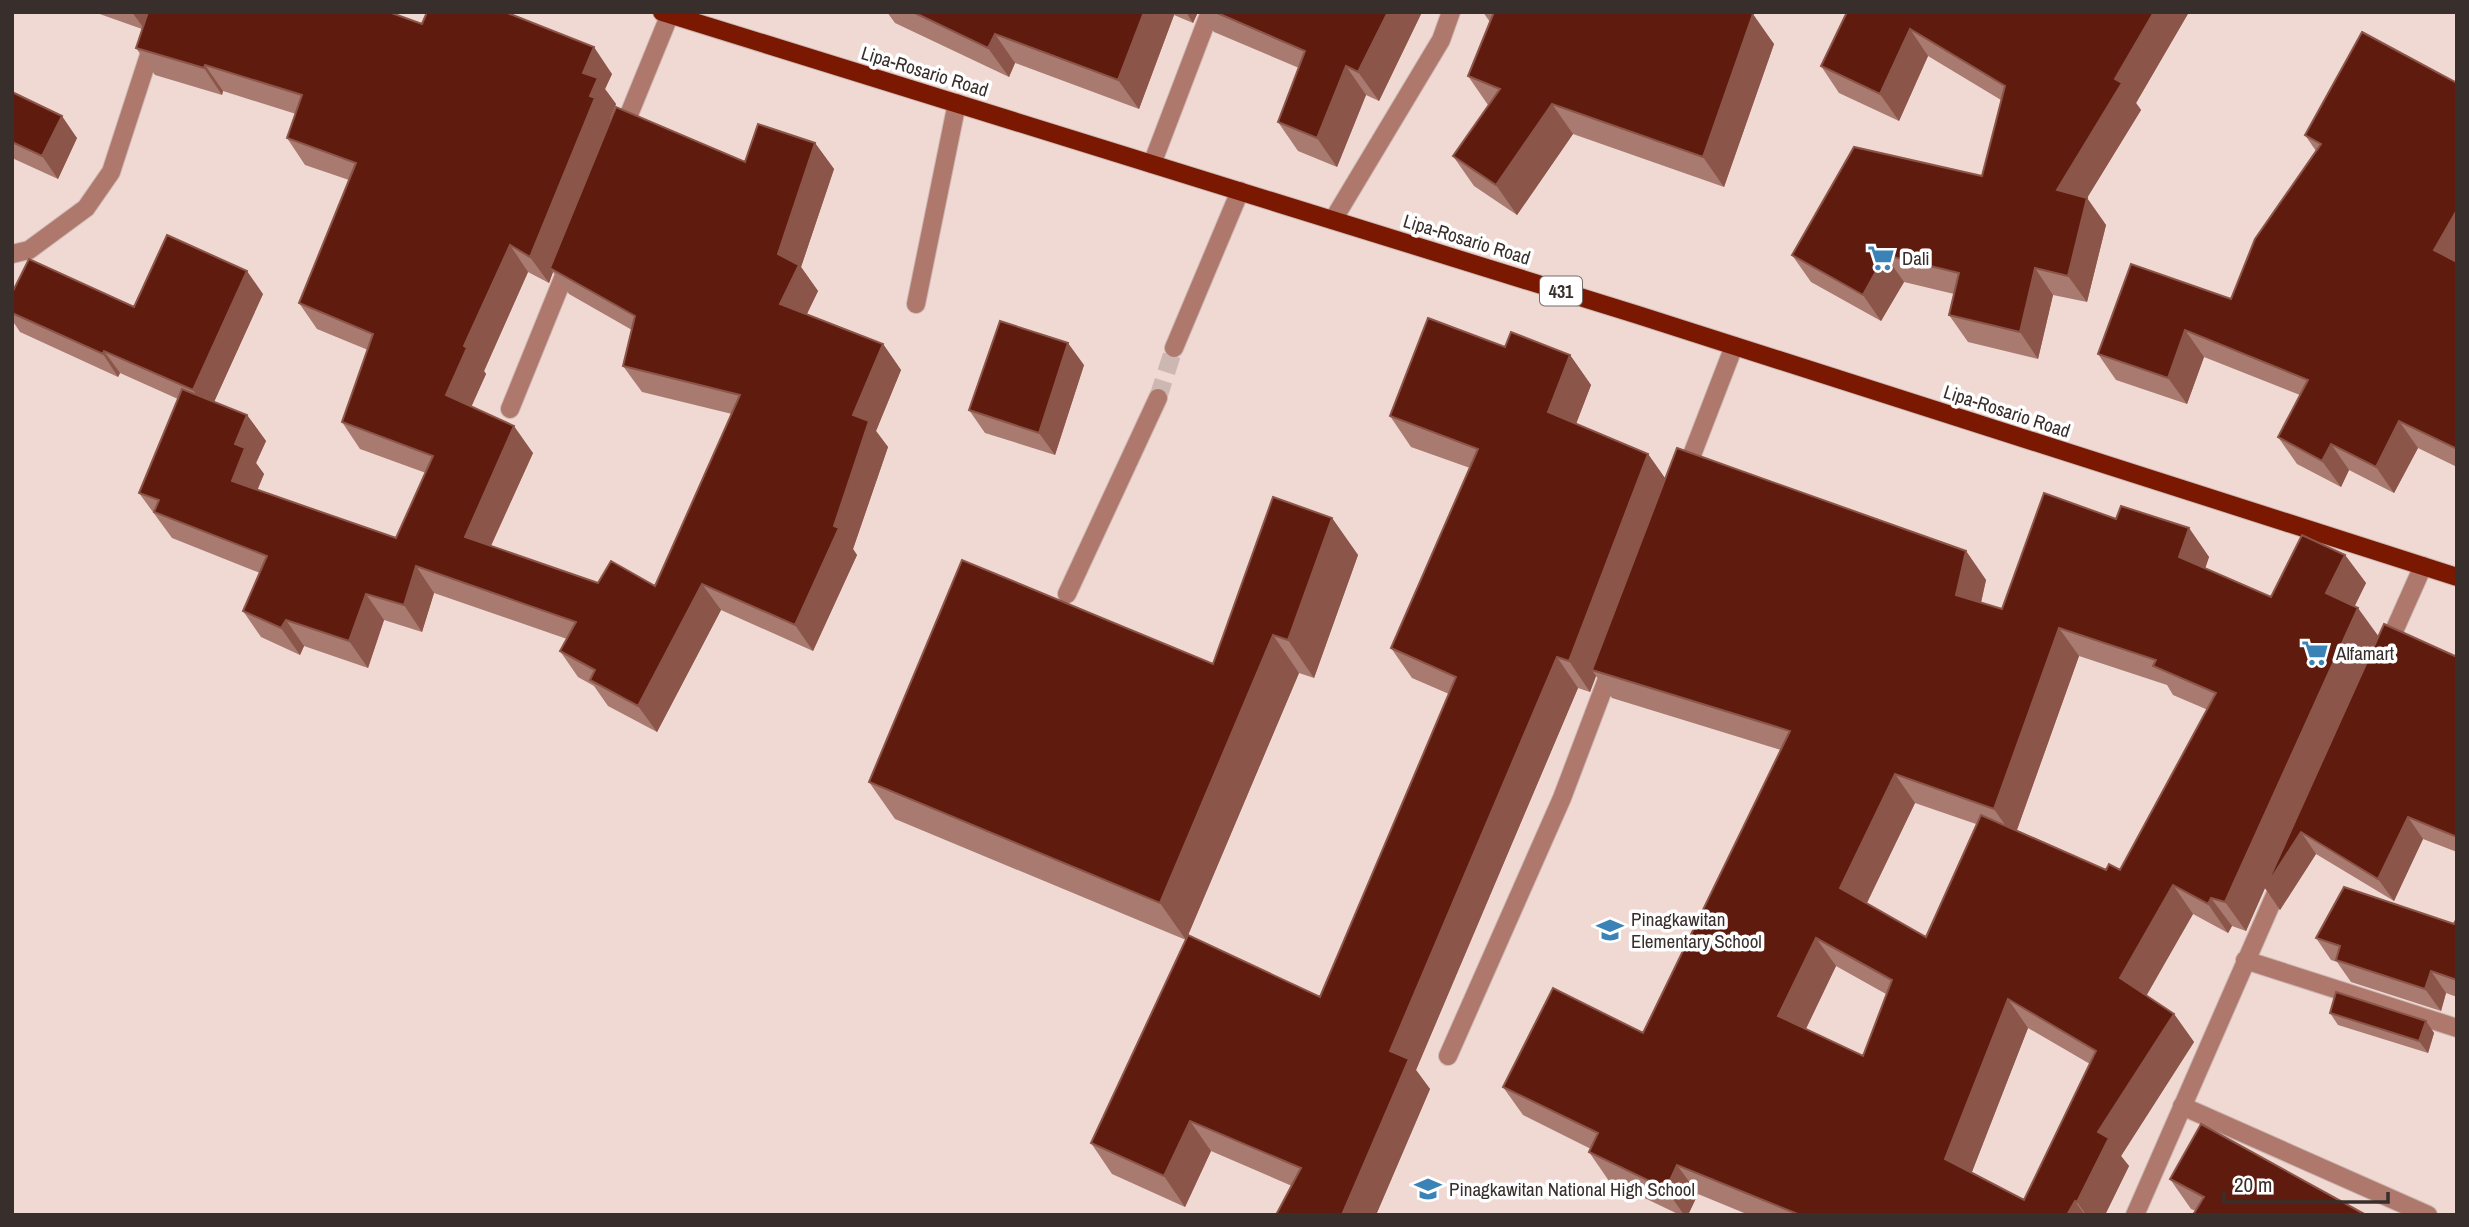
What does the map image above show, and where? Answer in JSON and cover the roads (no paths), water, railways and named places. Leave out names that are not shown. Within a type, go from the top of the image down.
[{"type":"main road","name":"Lipa-Rosario Road","points":[[666,13],[1734,346],[2457,576]]},
{"type":"street","points":[[12,254],[29,250],[86,208],[111,172],[163,12]]},
{"type":"street","points":[[1152,164],[1210,12]]},
{"type":"street","points":[[1333,220],[1441,40],[1451,12]]},
{"type":"street","points":[[613,154],[666,13]]},
{"type":"street","points":[[916,304],[957,103]]},
{"type":"street","points":[[1174,348],[1240,191]]},
{"type":"street","points":[[510,409],[577,243]]},
{"type":"street","points":[[1680,488],[1734,346]]},
{"type":"street","points":[[1068,594],[1158,398]]},
{"type":"street","points":[[2377,668],[2423,566]]},
{"type":"street","points":[[1448,1056],[1562,798],[1616,656]]},
{"type":"street","points":[[2135,1215],[2291,859]]},
{"type":"street","points":[[2245,960],[2457,1028]]},
{"type":"street","points":[[2182,1106],[2428,1215]]},
{"type":"tunnel","points":[[1158,398],[1174,348]]},
{"type":"place","name":"Dali","points":[[1881,258]]},
{"type":"place","name":"Alfamart","points":[[2315,653]]},
{"type":"place","name":"Pinagkawitan Elementary School","points":[[1610,930]]},
{"type":"place","name":"Pinagkawitan National High School","points":[[1428,1189]]}]
